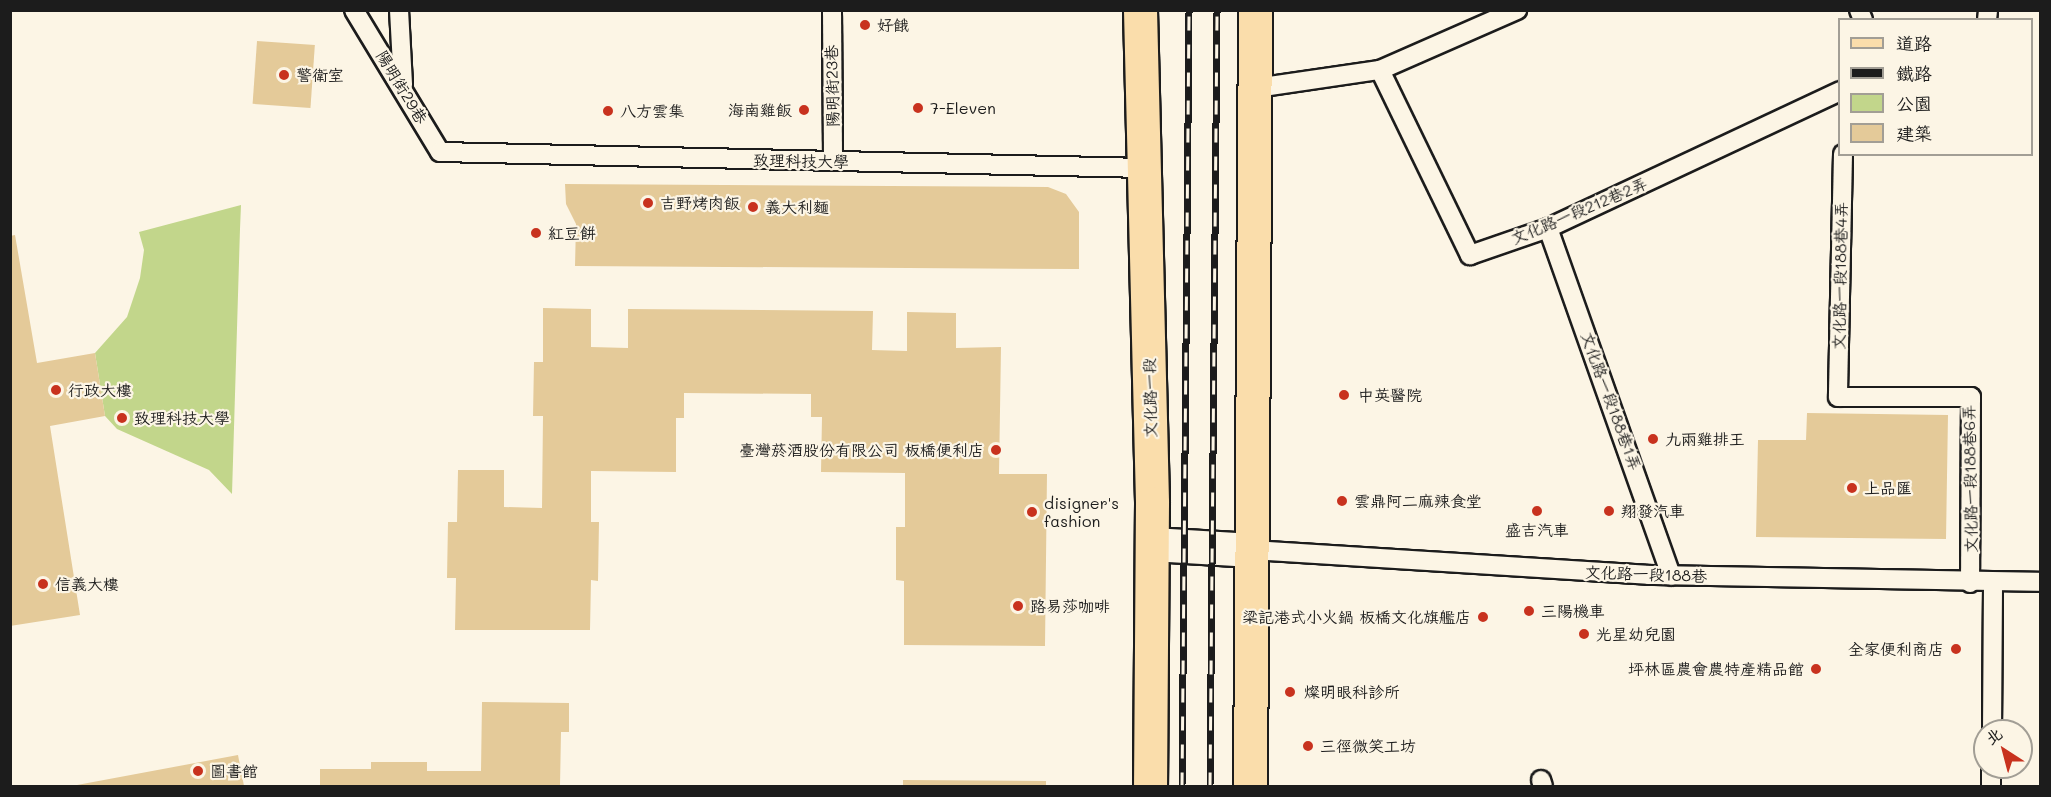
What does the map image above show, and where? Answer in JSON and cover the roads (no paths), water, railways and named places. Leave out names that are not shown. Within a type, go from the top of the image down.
[{"type":"main road","name":"文化路一段","points":[[1140,10],[1146,168],[1152,544],[1150,786]]},
{"type":"main road","points":[[1250,786],[1255,10]]},
{"type":"street","points":[[1152,544],[1252,550]]},
{"type":"lane","name":"陽明街29巷","points":[[354,10],[403,87],[440,152],[455,153]]},
{"type":"lane","points":[[399,10],[403,87]]},
{"type":"lane","name":"陽明街23巷","points":[[832,10],[833,161]]},
{"type":"lane","points":[[1256,88],[1380,70],[1517,10]]},
{"type":"lane","name":"文化路一段212巷2弄","points":[[1380,70],[1470,255],[1548,228],[1838,91]]},
{"type":"lane","name":"致理科技大學","points":[[455,153],[1146,168]]},
{"type":"lane","name":"文化路一段188巷4弄","points":[[1838,397],[1843,156]]},
{"type":"lane","name":"文化路一段188巷1弄","points":[[1548,228],[1671,576]]},
{"type":"lane","name":"文化路一段188巷6弄","points":[[1838,397],[1971,397],[1970,583]]},
{"type":"lane","name":"文化路一段188巷","points":[[1252,550],[1671,576],[1993,584],[2040,582]]},
{"type":"lane","points":[[1992,719],[1993,584]]},
{"type":"railway","points":[[1182,786],[1189,10]]},
{"type":"railway","points":[[1210,786],[1217,10]]},
{"type":"place","name":"好餓","points":[[865,25]]},
{"type":"place","name":"警衛室","points":[[284,75]]},
{"type":"place","name":"7-Eleven","points":[[918,108]]},
{"type":"place","name":"海南雞飯","points":[[804,110]]},
{"type":"place","name":"八方雲集","points":[[608,111]]},
{"type":"place","name":"吉野烤肉飯","points":[[648,203]]},
{"type":"place","name":"義大利麵","points":[[753,207]]},
{"type":"place","name":"紅豆餅","points":[[536,233]]},
{"type":"place","name":"行政大樓","points":[[56,390]]},
{"type":"place","name":"中英醫院","points":[[1344,395]]},
{"type":"place","name":"致理科技大學","points":[[122,418]]},
{"type":"place","name":"九兩雞排王","points":[[1653,439]]},
{"type":"place","name":"臺灣菸酒股份有限公司 板橋便利店","points":[[996,450]]},
{"type":"place","name":"上品匯","points":[[1852,488]]},
{"type":"place","name":"雲鼎阿二麻辣食堂","points":[[1342,501]]},
{"type":"place","name":"盛吉汽車","points":[[1537,511]]},
{"type":"place","name":"翔發汽車","points":[[1609,511]]},
{"type":"place","name":"disigner's fashion","points":[[1032,512]]},
{"type":"place","name":"信義大樓","points":[[43,584]]},
{"type":"place","name":"路易莎咖啡","points":[[1018,606]]},
{"type":"place","name":"三陽機車","points":[[1529,611]]},
{"type":"place","name":"梁記港式小火鍋 板橋文化旗艦店","points":[[1483,617]]},
{"type":"place","name":"光星幼兒園","points":[[1584,634]]},
{"type":"place","name":"全家便利商店","points":[[1956,649]]},
{"type":"place","name":"坪林區農會農特產精品館","points":[[1816,669]]},
{"type":"place","name":"燦明眼科診所","points":[[1290,692]]},
{"type":"place","name":"三徑微笑工坊","points":[[1308,746]]},
{"type":"place","name":"圖書館","points":[[198,771]]}]
